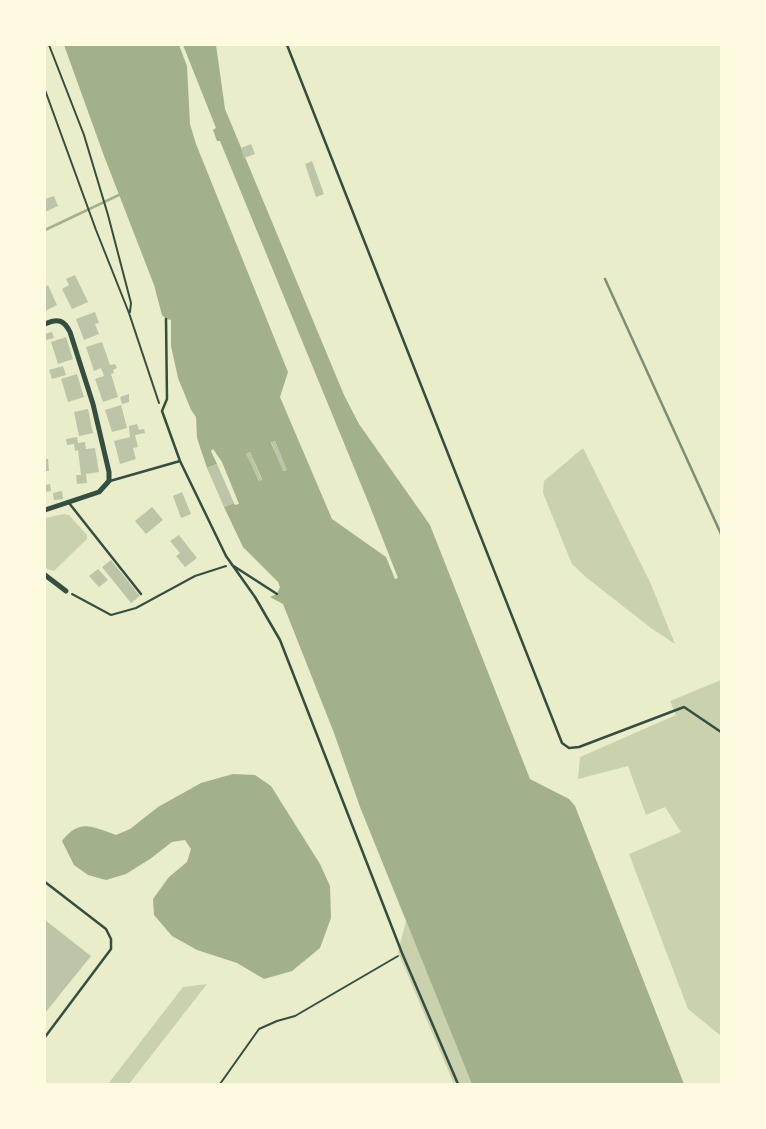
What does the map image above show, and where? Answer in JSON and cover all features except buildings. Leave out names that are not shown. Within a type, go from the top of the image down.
[{"type":"street","points":[[45,324],[54,320],[62,320],[70,332],[93,404],[109,472],[109,481],[99,492],[45,510]]},
{"type":"street","points":[[45,575],[66,591]]},
{"type":"lane","points":[[287,45],[562,743],[569,748],[579,747],[684,707],[721,732]]},
{"type":"lane","points":[[166,319],[167,399],[162,411],[180,460],[230,564],[255,596],[280,640],[402,954],[458,1084]]},
{"type":"lane","points":[[109,481],[180,460]]},
{"type":"lane","points":[[69,503],[141,594]]},
{"type":"lane","points":[[230,564],[277,594]]},
{"type":"lane","points":[[45,882],[106,929],[111,938],[111,949],[45,1037]]},
{"type":"path","points":[[49,45],[84,135],[131,303],[129,313]]},
{"type":"path","points":[[45,90],[96,230],[129,313],[162,411]]},
{"type":"path","points":[[66,591],[111,615],[136,608],[195,576],[230,564]]},
{"type":"path","points":[[220,1084],[259,1029],[295,1016],[402,954]]},
{"type":"shaded area","points":[[64,45],[179,45],[187,66],[190,124],[196,144],[288,372],[280,397],[332,519],[386,557],[395,579],[398,578],[220,141],[217,141],[213,130],[216,128],[183,45],[216,45],[225,109],[344,395],[359,424],[430,525],[530,779],[569,799],[575,806],[684,1084],[472,1084],[360,807],[334,733],[283,604],[270,597],[277,594],[280,587],[278,582],[243,547],[224,507],[234,503],[235,505],[239,504],[222,462],[213,449],[211,451],[217,464],[207,468],[197,438],[196,417],[191,410],[178,378],[171,346],[171,320],[166,319],[162,315],[154,285],[104,156]],"holes":[[[275,441],[286,470],[284,471],[271,443]],[[250,452],[262,479],[259,481],[247,454]]]},
{"type":"shaded area","points":[[583,448],[650,582],[675,644],[651,628],[572,564],[543,493],[544,481]]},
{"type":"shaded area","points":[[64,514],[69,515],[87,535],[87,539],[54,571],[45,568],[45,518]]},
{"type":"shaded area","points":[[721,680],[721,1036],[688,1009],[629,854],[681,832],[665,807],[646,815],[628,766],[578,779],[580,757],[676,715],[670,701]]},
{"type":"shaded area","points":[[233,774],[255,775],[271,786],[320,864],[330,886],[331,918],[320,948],[292,971],[264,979],[237,963],[197,950],[172,936],[154,915],[153,899],[169,877],[187,862],[191,849],[185,840],[172,842],[126,874],[106,880],[88,875],[74,865],[62,841],[75,829],[87,826],[116,835],[130,829],[158,807],[201,783]]},
{"type":"shaded area","points":[[406,921],[475,1084],[454,1084],[398,952]]},
{"type":"shaded area","points":[[207,984],[129,1084],[108,1084],[183,987]]},
{"type":"waterway","points":[[45,230],[121,194]]},
{"type":"railway","points":[[605,279],[721,534]]}]
